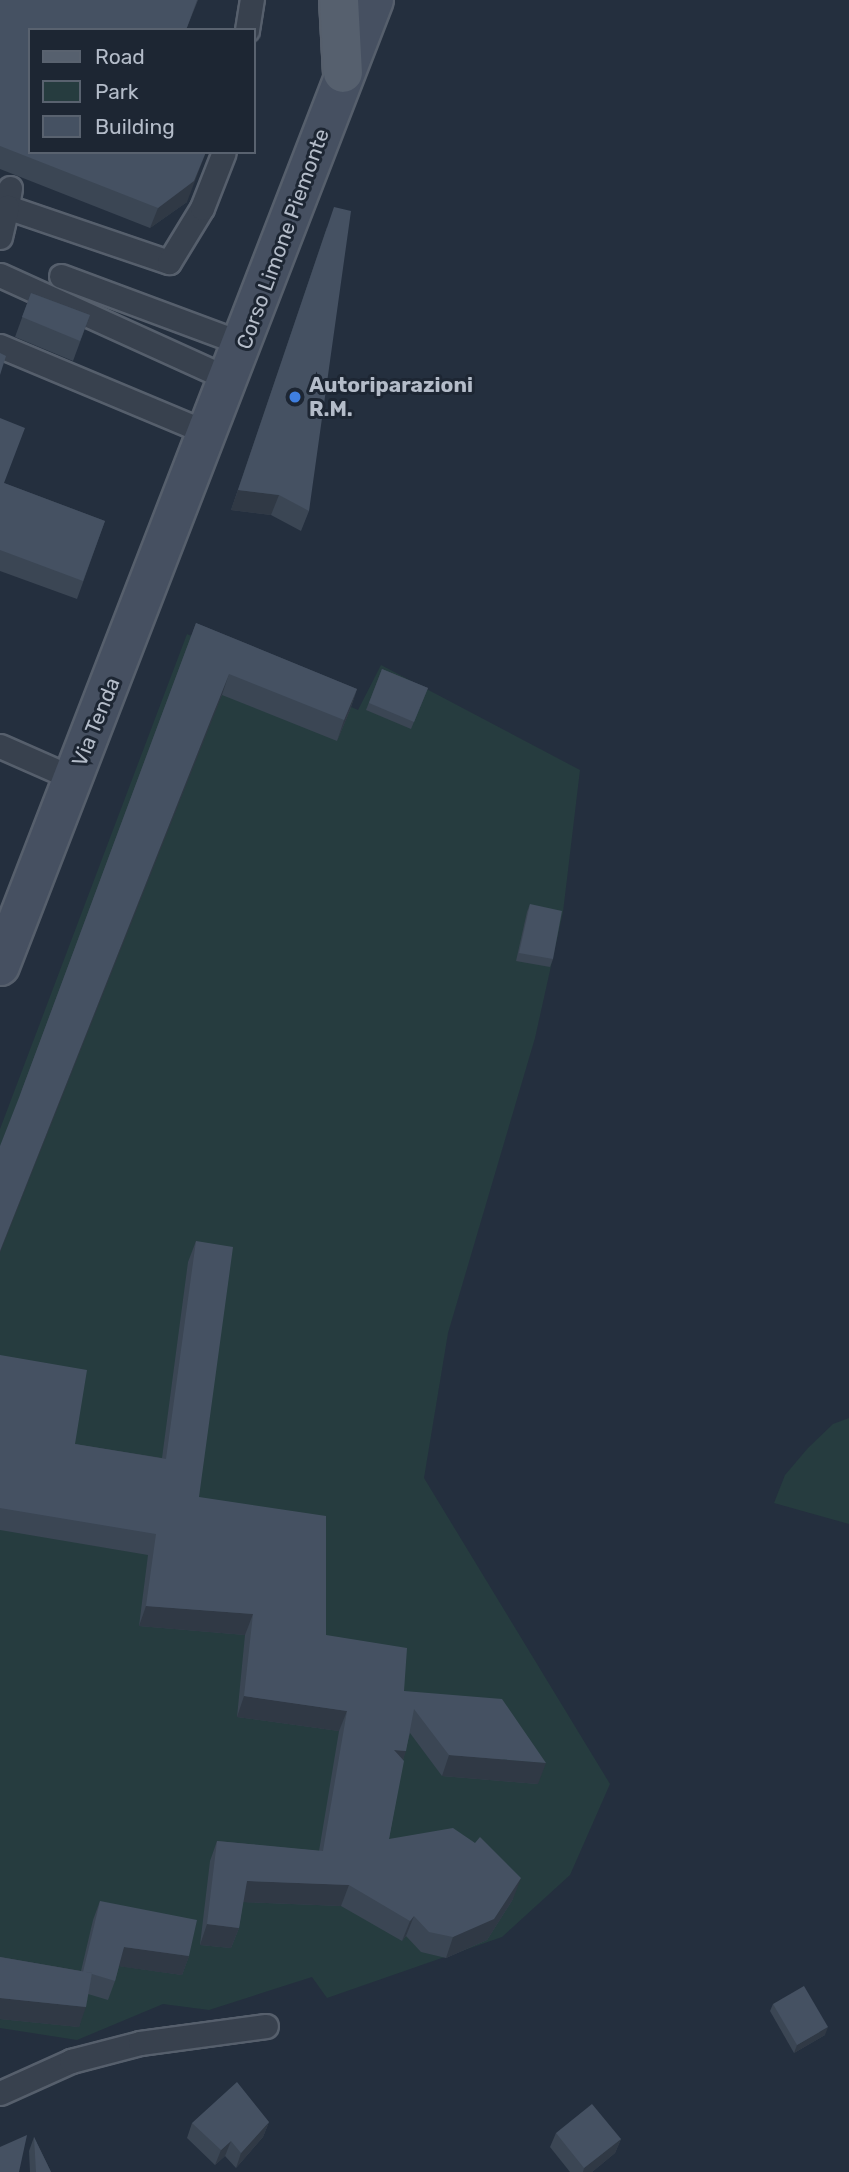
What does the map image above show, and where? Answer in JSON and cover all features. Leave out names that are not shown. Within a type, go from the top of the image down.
[{"type":"main road","points":[[339,0],[343,72]]},
{"type":"main road","name":"Corso Limone Piemonte","points":[[192,479],[231,380],[343,72],[374,0]]},
{"type":"main road","name":"Via Tenda","points":[[0,966],[192,479]]},
{"type":"lane","points":[[247,28],[252,0]]},
{"type":"lane","points":[[0,237],[8,197],[169,262],[202,208],[224,154]]},
{"type":"lane","points":[[0,275],[231,380]]},
{"type":"lane","points":[[61,275],[244,344]]},
{"type":"lane","points":[[0,346],[210,434]]},
{"type":"lane","points":[[0,746],[73,778]]},
{"type":"lane","points":[[0,2093],[71,2061],[140,2043],[266,2026]]},
{"type":"green space","points":[[187,634],[358,710],[381,665],[580,770],[563,912],[535,1038],[448,1333],[424,1478],[610,1784],[570,1875],[502,1937],[327,1998],[312,1977],[209,2010],[163,2004],[77,2040],[0,2028],[0,1129]]},
{"type":"green space","points":[[849,1418],[849,1524],[774,1503],[785,1475],[808,1448],[833,1424]]},
{"type":"building","points":[[0,0],[197,0],[187,28],[28,28],[28,154],[205,154],[194,181],[158,208],[0,146]]},
{"type":"building","name":"Autoriparazioni R.M.","points":[[334,207],[351,211],[309,511],[279,495],[238,490]]},
{"type":"building","points":[[31,293],[90,315],[80,341],[22,317]]},
{"type":"building","points":[[0,353],[6,356],[0,375]]},
{"type":"building","points":[[0,418],[25,428],[4,483],[105,521],[83,581],[0,550]]},
{"type":"building","points":[[196,623],[357,689],[344,720],[229,674],[0,1251],[0,1146]]},
{"type":"building","points":[[382,669],[428,688],[414,722],[369,703]]},
{"type":"building","points":[[530,904],[562,911],[553,959],[519,953]]},
{"type":"building","points":[[196,1241],[233,1247],[199,1497],[326,1516],[326,1635],[407,1648],[404,1691],[502,1699],[546,1763],[449,1755],[414,1709],[406,1751],[394,1750],[404,1761],[389,1839],[453,1828],[475,1843],[480,1837],[521,1878],[494,1919],[453,1937],[429,1932],[414,1916],[410,1921],[349,1885],[247,1881],[239,1928],[207,1924],[217,1841],[323,1851],[347,1711],[244,1696],[253,1614],[146,1606],[156,1534],[0,1508],[0,1355],[87,1370],[75,1444],[166,1459]]},
{"type":"building","points":[[100,1901],[197,1920],[189,1956],[124,1947],[115,1981],[83,1972]]},
{"type":"building","points":[[0,1957],[92,1973],[86,2007],[0,1998]]},
{"type":"building","points":[[804,1986],[828,2027],[797,2045],[773,2004]]},
{"type":"building","points":[[237,2082],[269,2122],[241,2153],[231,2141],[221,2150],[192,2123]]},
{"type":"building","points":[[592,2104],[621,2139],[584,2168],[556,2133]]},
{"type":"building","points":[[27,2135],[19,2172],[0,2172],[0,2147]]},
{"type":"building","points":[[34,2137],[51,2172],[36,2172]]},
{"type":"place","name":"Autoriparazioni R.M.","points":[[295,397]]}]
